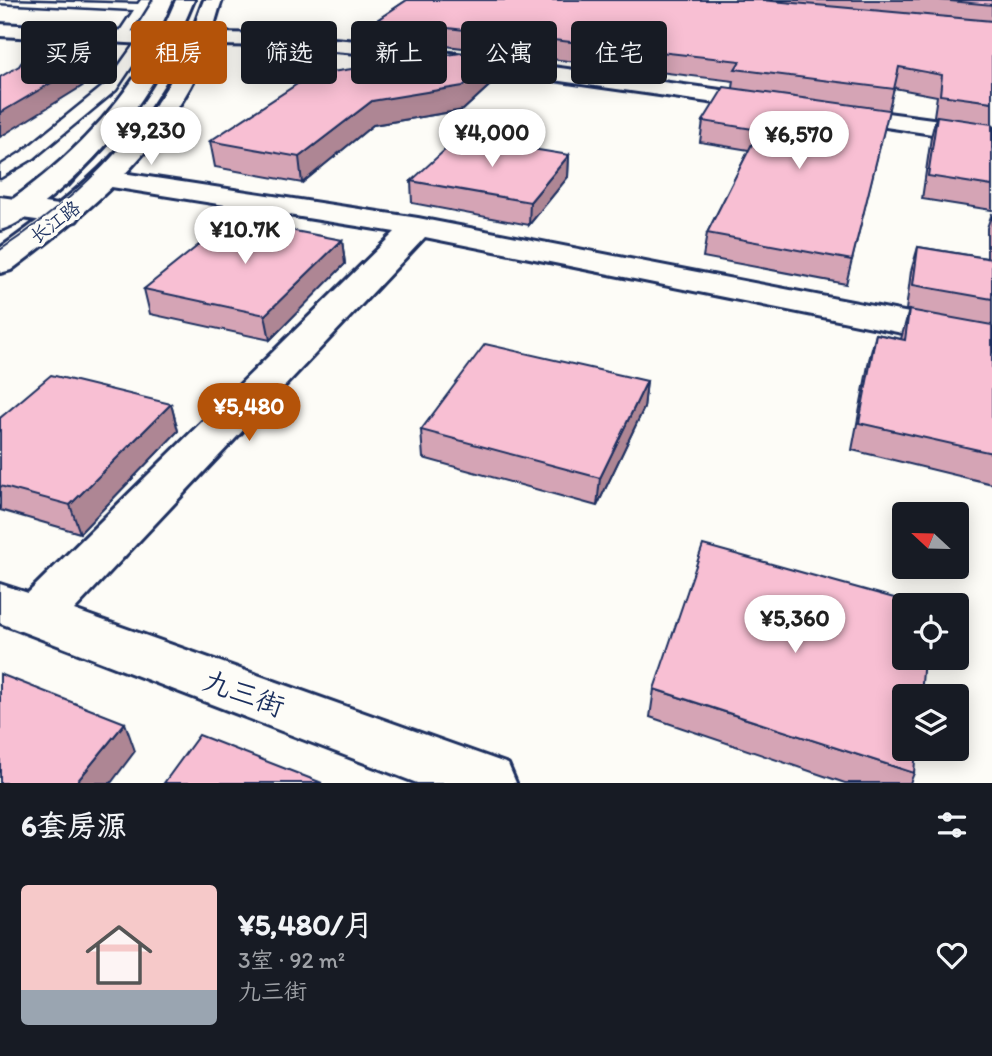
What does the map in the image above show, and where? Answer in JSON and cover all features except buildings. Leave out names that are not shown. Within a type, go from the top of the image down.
[{"type":"street","name":"长江路","points":[[169,21],[186,0]]},
{"type":"street","name":"长江路","points":[[207,21],[213,0]]},
{"type":"street","points":[[0,30],[131,37]]},
{"type":"street","points":[[227,39],[370,48],[992,135]]},
{"type":"street","name":"长江路","points":[[6,212],[66,171],[108,126],[140,84]]},
{"type":"street","name":"长江路","points":[[0,263],[66,215],[109,179],[134,151],[180,84]]},
{"type":"street","points":[[109,179],[418,227],[992,340]]},
{"type":"street","points":[[6,212],[66,215]]},
{"type":"street","points":[[18,609],[418,227]]},
{"type":"street","name":"九三街","points":[[18,609],[487,783]]},
{"type":"lane","points":[[0,0],[143,4]]},
{"type":"lane","points":[[122,37],[143,4]]},
{"type":"lane","points":[[0,173],[28,155],[111,87],[131,65]]},
{"type":"tram line","points":[[0,250],[66,200],[124,143],[170,76],[188,39],[202,0]]},
{"type":"tram line","points":[[69,187],[109,143]]}]
